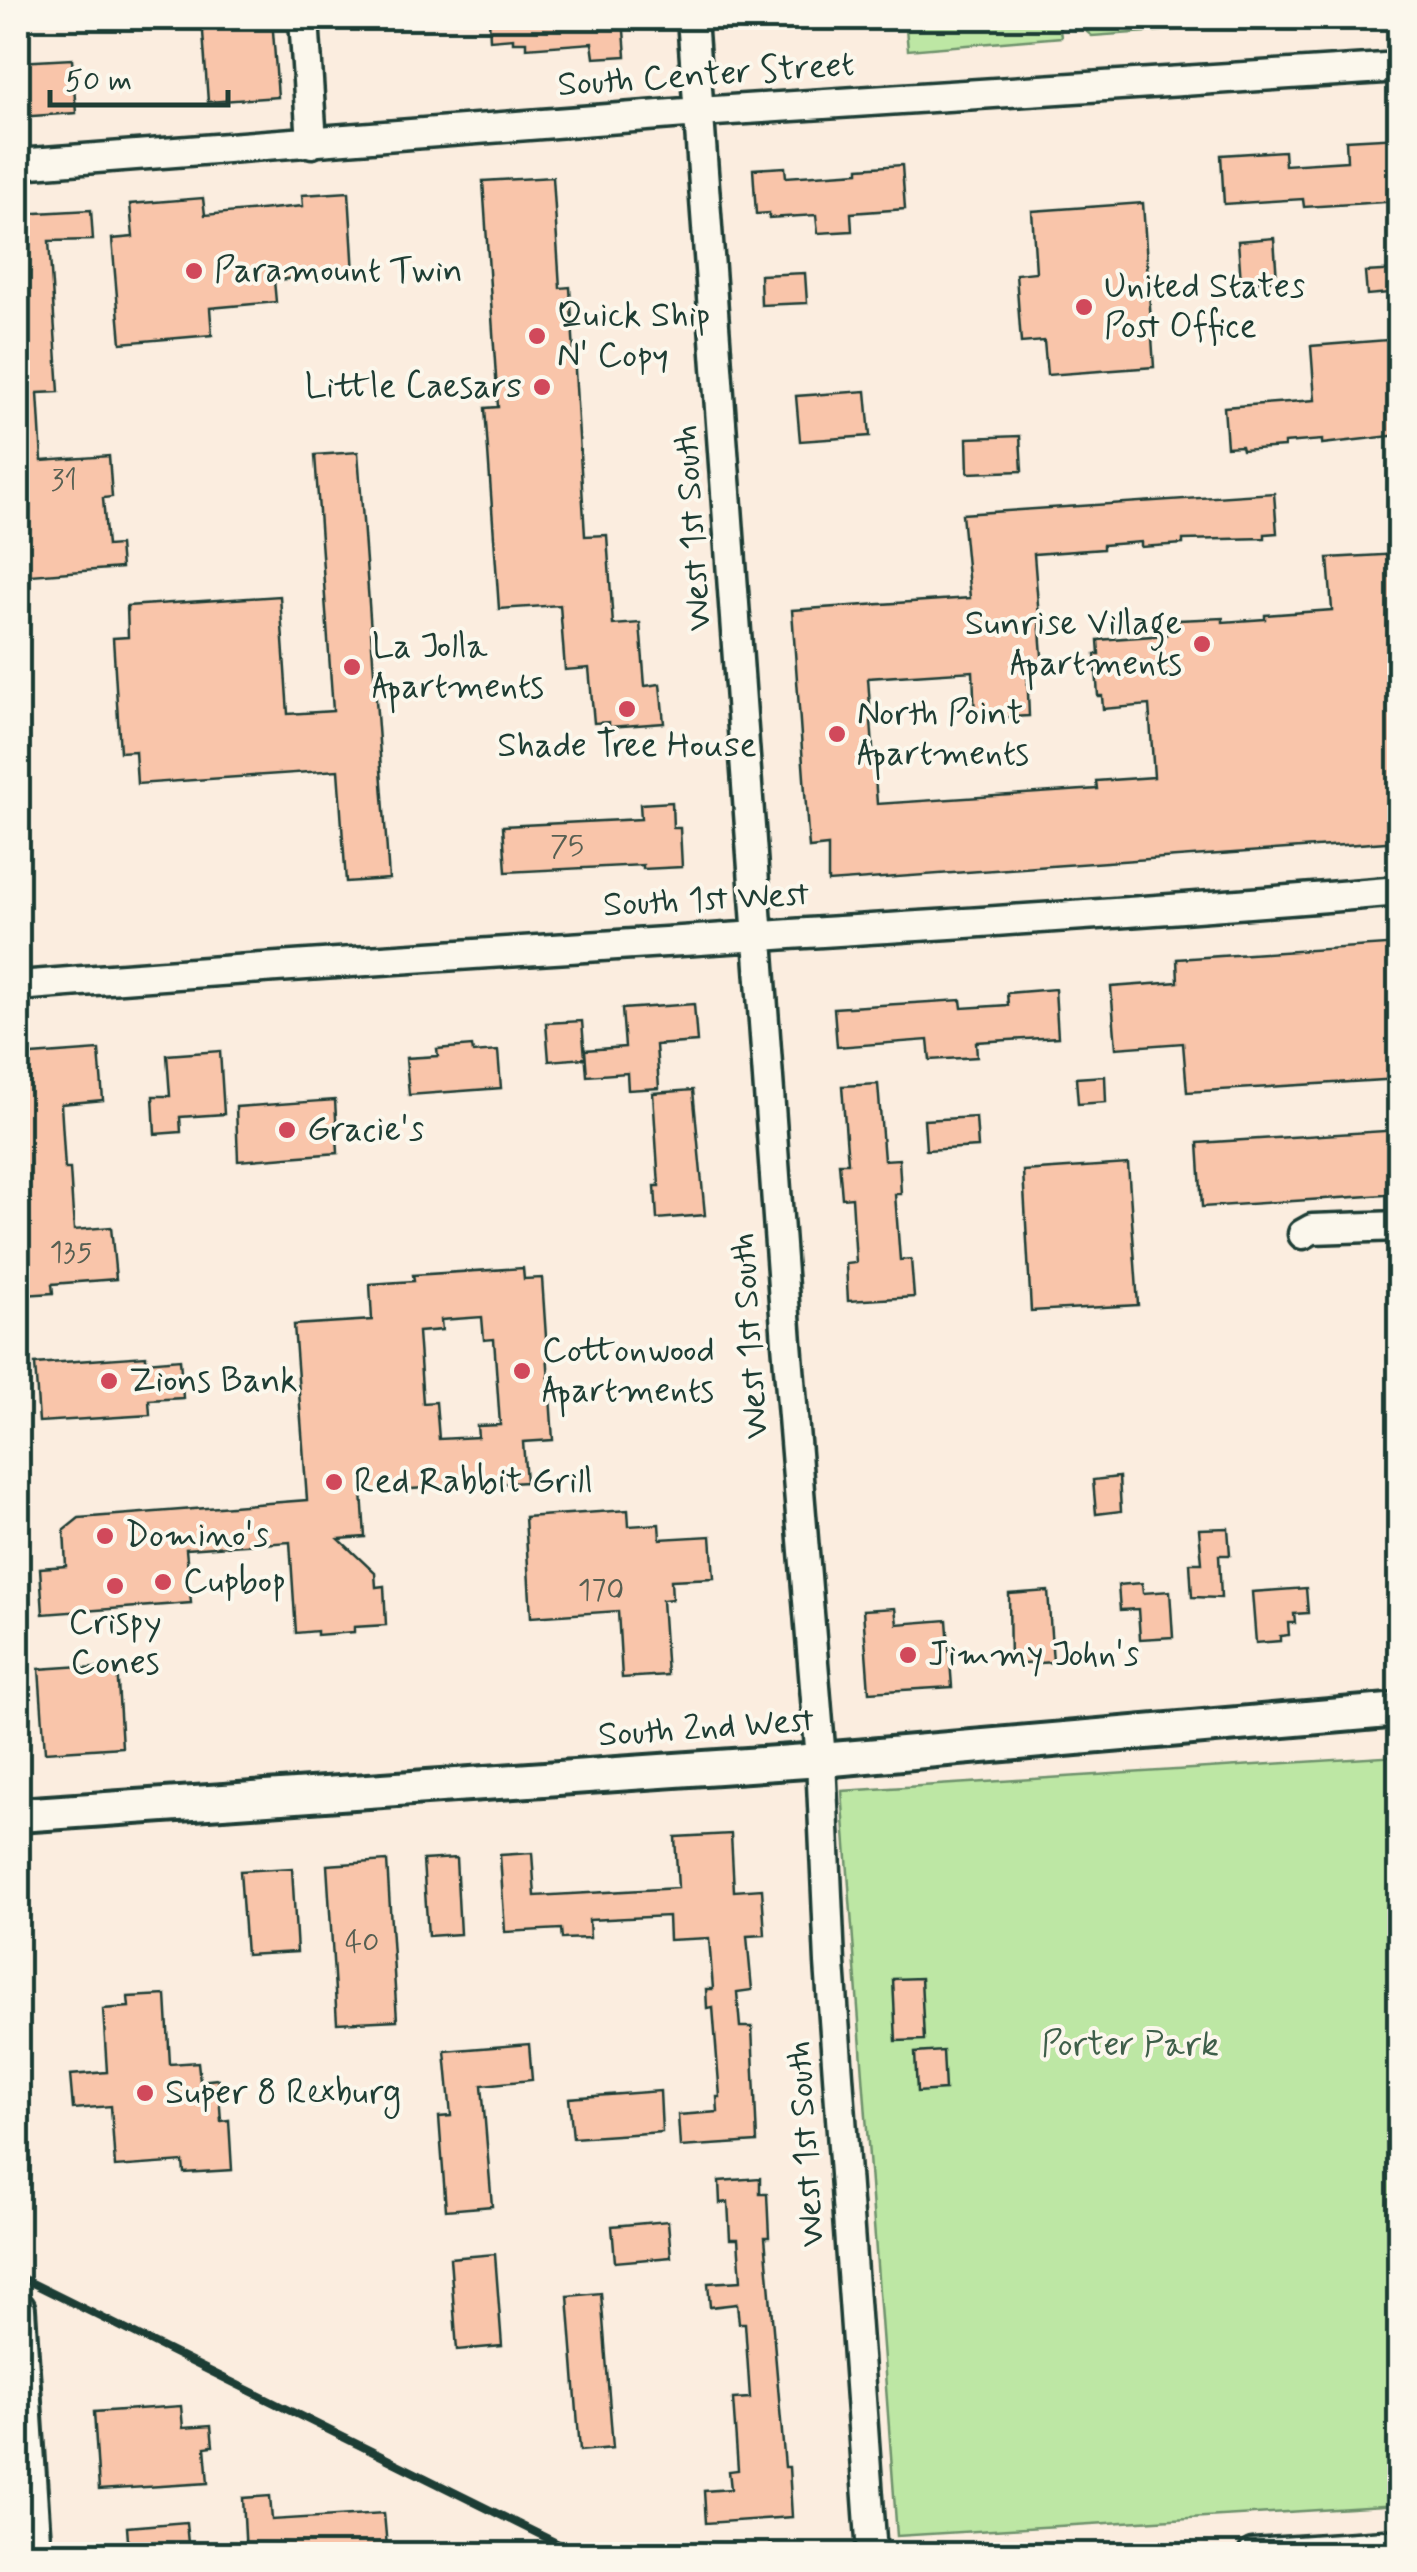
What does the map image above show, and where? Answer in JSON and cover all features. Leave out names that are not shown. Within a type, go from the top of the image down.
[{"type":"main road","name":"South 2nd West","points":[[18,1815],[821,1760],[1400,1710]]},
{"type":"main road","points":[[18,2310],[34,2554]]},
{"type":"street","points":[[304,18],[312,144]]},
{"type":"street","name":"West 1st South","points":[[692,18],[821,1760],[830,1963],[872,2554]]},
{"type":"street","name":"South Center Street","points":[[18,164],[699,112],[1400,67]]},
{"type":"street","name":"South 1st West","points":[[18,986],[360,959],[1005,921],[1400,891]]},
{"type":"street","points":[[1303,1234],[1312,1229],[1400,1226]]},
{"type":"street","points":[[1253,2554],[1400,2544]]},
{"type":"green space","points":[[905,18],[1054,20],[1059,22],[1061,37],[908,50]]},
{"type":"green space","points":[[1341,18],[1092,36],[1084,21]]},
{"type":"green space","name":"Porter Park","points":[[1399,1756],[1399,2505],[897,2536],[842,1791]]},
{"type":"building","points":[[202,18],[272,18],[278,97],[208,102]]},
{"type":"building","points":[[489,18],[623,18],[626,56],[594,58],[592,43],[526,48],[526,42],[513,42],[513,38],[490,40]]},
{"type":"building","points":[[72,59],[76,113],[18,117],[18,62]]},
{"type":"building","points":[[1400,137],[1400,201],[1304,207],[1303,199],[1224,204],[1221,155],[1284,151],[1285,165],[1347,161],[1346,140]]},
{"type":"building","points":[[902,165],[905,209],[851,213],[852,231],[818,233],[816,215],[769,218],[769,213],[756,214],[753,169],[785,167],[786,177]]},
{"type":"building","points":[[553,177],[560,288],[570,287],[585,536],[607,535],[613,625],[640,623],[645,686],[660,684],[664,723],[609,727],[609,722],[594,723],[589,668],[565,670],[560,605],[499,609],[485,408],[498,407],[483,181]]},
{"type":"building","name":"Paramount Twin","points":[[349,192],[354,274],[274,280],[276,302],[210,308],[212,335],[121,343],[112,239],[133,237],[130,204],[203,198],[205,215],[303,206],[302,195]]},
{"type":"building","name":"United States Post Office","points":[[1143,203],[1154,367],[1047,375],[1044,341],[1021,343],[1016,274],[1036,272],[1032,211]]},
{"type":"building","points":[[91,210],[93,240],[49,241],[59,392],[38,393],[42,461],[109,456],[112,497],[103,498],[107,546],[119,545],[121,568],[18,576],[18,214]]},
{"type":"building","points":[[1274,238],[1277,280],[1241,283],[1238,241]]},
{"type":"building","points":[[1400,270],[1400,292],[1367,295],[1365,272]]},
{"type":"building","points":[[805,273],[807,303],[761,305],[760,275]]},
{"type":"building","points":[[1400,339],[1400,435],[1242,450],[1241,446],[1227,447],[1224,407],[1315,400],[1311,346]]},
{"type":"building","points":[[866,391],[870,436],[800,441],[796,396]]},
{"type":"building","points":[[1020,436],[1022,471],[968,473],[967,438]]},
{"type":"building","points":[[358,452],[389,879],[346,882],[338,770],[137,784],[135,751],[120,752],[113,638],[128,637],[127,606],[280,596],[288,714],[333,711],[315,455]]},
{"type":"building","points":[[1274,493],[1277,533],[1265,534],[1265,538],[1183,540],[1183,544],[1141,547],[1141,542],[1034,554],[1043,668],[1027,669],[1029,716],[975,719],[973,671],[868,678],[877,804],[1097,789],[1096,781],[1154,777],[1149,705],[1103,709],[1102,696],[1098,696],[1098,640],[1166,635],[1166,625],[1178,624],[1178,620],[1223,618],[1223,622],[1332,610],[1328,558],[1400,554],[1400,841],[828,882],[828,846],[809,848],[792,610],[970,598],[962,514]]},
{"type":"building","points":[[672,802],[673,828],[680,828],[682,867],[643,869],[643,865],[506,872],[503,826],[641,819],[640,804]]},
{"type":"building","points":[[1400,944],[1400,1079],[1187,1092],[1183,1043],[1116,1048],[1111,987],[1178,982],[1177,959]]},
{"type":"building","points":[[1055,989],[1058,1037],[976,1042],[977,1057],[930,1060],[928,1040],[837,1047],[834,1008],[961,1000],[962,1008],[1008,1005],[1007,993]]},
{"type":"building","points":[[694,1004],[697,1042],[656,1045],[659,1088],[628,1090],[627,1073],[587,1076],[585,1050],[625,1047],[622,1009]]},
{"type":"building","points":[[582,1021],[585,1058],[549,1061],[546,1023]]},
{"type":"building","name":"Gracie's","points":[[472,1046],[473,1053],[498,1051],[501,1088],[409,1095],[406,1058],[438,1056],[437,1049]]},
{"type":"building","points":[[99,1050],[103,1100],[61,1104],[65,1169],[70,1169],[74,1230],[111,1227],[116,1279],[52,1284],[53,1293],[24,1295],[22,1272],[30,1271],[26,1222],[18,1223],[18,1056]]},
{"type":"building","points":[[220,1051],[224,1114],[180,1117],[181,1132],[155,1134],[153,1096],[170,1096],[167,1055]]},
{"type":"building","points":[[1105,1076],[1106,1102],[1078,1104],[1076,1078]]},
{"type":"building","points":[[878,1084],[884,1160],[899,1159],[901,1194],[895,1194],[900,1260],[911,1259],[914,1297],[848,1301],[846,1264],[856,1263],[852,1197],[842,1198],[839,1163],[848,1163],[842,1086]]},
{"type":"building","points":[[693,1090],[705,1215],[657,1219],[655,1186],[659,1186],[653,1093]]},
{"type":"building","name":"Gracie's","points":[[335,1100],[338,1153],[238,1161],[236,1107]]},
{"type":"building","points":[[976,1117],[978,1147],[926,1150],[924,1120]]},
{"type":"building","points":[[1400,1130],[1400,1194],[1202,1207],[1198,1143]]},
{"type":"building","points":[[1128,1164],[1138,1305],[1031,1311],[1023,1171]]},
{"type":"building","points":[[523,1268],[524,1279],[542,1278],[553,1440],[523,1442],[526,1482],[362,1492],[365,1537],[339,1539],[375,1573],[376,1587],[384,1586],[386,1625],[354,1627],[354,1632],[296,1633],[290,1542],[186,1549],[191,1603],[43,1614],[40,1568],[66,1566],[64,1530],[79,1518],[307,1500],[294,1325],[372,1320],[370,1284],[414,1281],[413,1275]],"holes":[[[482,1317],[484,1340],[494,1339],[500,1425],[477,1426],[478,1437],[439,1439],[436,1402],[423,1403],[418,1332],[442,1330],[441,1320]]]},
{"type":"building","name":"Zions Bank","points":[[146,1356],[146,1362],[180,1359],[183,1398],[149,1400],[150,1415],[39,1422],[35,1364]]},
{"type":"building","points":[[1119,1477],[1121,1511],[1096,1514],[1093,1480]]},
{"type":"building","points":[[628,1510],[629,1526],[659,1524],[660,1539],[711,1536],[714,1578],[671,1580],[672,1599],[662,1600],[667,1675],[622,1678],[618,1611],[531,1617],[525,1517]]},
{"type":"building","points":[[1228,1528],[1230,1555],[1219,1555],[1221,1598],[1192,1597],[1190,1563],[1202,1563],[1199,1529]]},
{"type":"building","points":[[1142,1583],[1143,1593],[1170,1591],[1173,1637],[1140,1639],[1138,1609],[1120,1610],[1118,1585]]},
{"type":"building","points":[[1306,1588],[1308,1613],[1294,1614],[1295,1623],[1288,1623],[1289,1635],[1280,1636],[1280,1641],[1256,1643],[1252,1592]]},
{"type":"building","points":[[1048,1591],[1053,1662],[1010,1665],[1009,1594]]},
{"type":"building","name":"Jimmy John's","points":[[895,1608],[897,1624],[947,1620],[952,1687],[869,1692],[863,1610]]},
{"type":"building","points":[[117,1666],[122,1747],[45,1752],[39,1669]]},
{"type":"building","points":[[731,1834],[734,1891],[762,1889],[765,1935],[747,1936],[752,1990],[737,1992],[740,2027],[752,2027],[757,2142],[680,2147],[678,2115],[718,2112],[713,2007],[707,2008],[706,1989],[713,1989],[709,1938],[669,1940],[668,1916],[589,1920],[590,1938],[562,1939],[561,1929],[505,1932],[500,1855],[532,1853],[535,1896],[678,1888],[675,1837]]},
{"type":"building","points":[[456,1858],[460,1934],[428,1936],[423,1860]]},
{"type":"building","points":[[387,1861],[397,2020],[337,2023],[327,1865]]},
{"type":"building","points":[[292,1868],[297,1952],[246,1955],[240,1871]]},
{"type":"building","points":[[921,1978],[924,2040],[896,2041],[893,1979]]},
{"type":"building","name":"Super 8 Rexburg","points":[[166,1995],[170,2064],[198,2062],[200,2081],[218,2079],[221,2121],[229,2120],[232,2170],[184,2173],[183,2162],[115,2167],[111,2106],[73,2109],[70,2075],[107,2072],[103,2009],[129,2007],[128,1997]]},
{"type":"building","points":[[529,2044],[532,2080],[482,2085],[492,2206],[446,2210],[439,2117],[451,2116],[445,2051]]},
{"type":"building","points":[[943,2051],[945,2090],[917,2092],[915,2053]]},
{"type":"building","points":[[660,2091],[662,2132],[573,2138],[569,2098]]},
{"type":"building","points":[[760,2178],[760,2194],[767,2194],[769,2237],[765,2237],[792,2517],[706,2523],[704,2491],[731,2489],[729,2471],[738,2470],[733,2399],[750,2398],[745,2323],[739,2323],[737,2304],[710,2307],[708,2283],[741,2281],[738,2239],[730,2239],[728,2202],[720,2203],[719,2181]]},
{"type":"building","points":[[668,2221],[671,2257],[615,2262],[612,2226]]},
{"type":"building","points":[[495,2254],[502,2346],[457,2350],[450,2258]]},
{"type":"building","points":[[601,2293],[613,2448],[580,2451],[568,2296]]},
{"type":"building","points":[[181,2406],[183,2428],[211,2426],[213,2446],[205,2447],[208,2483],[99,2490],[94,2412]]},
{"type":"building","points":[[270,2496],[272,2520],[384,2513],[387,2547],[246,2554],[243,2498]]},
{"type":"building","points":[[186,2522],[189,2554],[129,2554],[127,2527]]},
{"type":"railway","points":[[18,2276],[579,2554]]},
{"type":"place","name":"Paramount Twin","points":[[194,271]]},
{"type":"place","name":"United States Post Office","points":[[1084,307]]},
{"type":"place","name":"Quick Ship N' Copy","points":[[537,336]]},
{"type":"place","name":"Little Caesars","points":[[542,387]]},
{"type":"place","name":"Sunrise Village Apartments","points":[[1202,644]]},
{"type":"place","name":"La Jolla Apartments","points":[[352,667]]},
{"type":"place","name":"Shade Tree House","points":[[627,709]]},
{"type":"place","name":"North Point Apartments","points":[[837,734]]},
{"type":"place","name":"Gracie's","points":[[287,1130]]},
{"type":"place","name":"Cottonwood Apartments","points":[[522,1371]]},
{"type":"place","name":"Zions Bank","points":[[109,1381]]},
{"type":"place","name":"Red Rabbit Grill","points":[[334,1482]]},
{"type":"place","name":"Domino's","points":[[105,1536]]},
{"type":"place","name":"Cupbop","points":[[163,1582]]},
{"type":"place","name":"Crispy Cones","points":[[115,1586]]},
{"type":"place","name":"Jimmy John's","points":[[908,1655]]},
{"type":"place","name":"Super 8 Rexburg","points":[[145,2093]]}]
